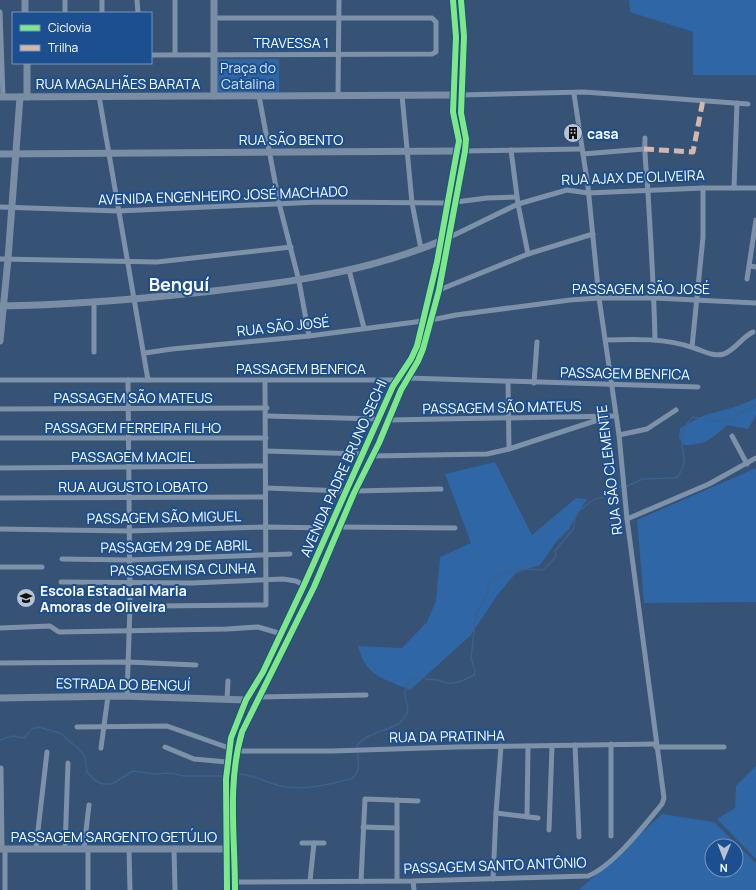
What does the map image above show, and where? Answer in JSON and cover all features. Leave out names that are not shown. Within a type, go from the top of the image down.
[{"type":"street","points":[[25,0],[25,12]]},
{"type":"street","points":[[65,0],[65,12]]},
{"type":"street","points":[[102,0],[102,12]]},
{"type":"street","points":[[137,0],[138,12]]},
{"type":"street","points":[[175,0],[175,54]]},
{"type":"street","points":[[214,0],[214,96]]},
{"type":"street","points":[[338,95],[339,0]]},
{"type":"street","name":"AVENIDA PADRE BRUNO SECHI","points":[[227,890],[227,762],[229,748],[237,721],[246,700],[263,672],[282,634],[345,491],[363,454],[377,419],[396,380],[411,359],[417,346],[441,241],[457,151],[458,141],[453,120],[456,37],[453,0]]},
{"type":"street","name":"AVENIDA PADRE BRUNO SECHI","points":[[235,890],[234,777],[238,751],[246,723],[292,632],[339,527],[373,456],[400,390],[418,361],[423,349],[439,290],[450,237],[466,139],[461,113],[464,36],[461,0]]},
{"type":"street","points":[[0,12],[1,97]]},
{"type":"street","points":[[214,18],[339,17]]},
{"type":"street","name":"TRAVESSA 1","points":[[152,55],[435,54],[437,49],[436,22],[432,18],[339,17]]},
{"type":"street","points":[[0,341],[2,306],[8,259],[15,154],[24,97],[27,64]]},
{"type":"street","points":[[461,95],[574,94],[584,92],[748,104]]},
{"type":"street","name":"RUA SÃO CLEMENTE","points":[[574,94],[588,193],[610,385],[619,435],[627,519],[656,745]]},
{"type":"street","points":[[402,95],[412,204],[421,249]]},
{"type":"street","name":"RUA MAGALHÃES BARATA","points":[[1,97],[453,95]]},
{"type":"street","points":[[99,96],[118,211],[145,353],[148,380]]},
{"type":"street","points":[[259,96],[279,203],[299,280],[309,336]]},
{"type":"street","points":[[734,188],[737,103]]},
{"type":"street","points":[[645,138],[644,149],[648,190],[655,340]]},
{"type":"street","name":"RUA SÃO BENTO","points":[[0,154],[510,150],[582,152],[644,149]]},
{"type":"street","points":[[510,150],[518,204],[528,254]]},
{"type":"street","points":[[692,347],[703,237],[703,188]]},
{"type":"street","name":"RUA AJAX DE OLIVEIRA","points":[[2,306],[135,299],[299,280],[350,270],[421,249],[450,237],[518,204],[546,194],[567,190],[588,193],[703,188],[756,188]]},
{"type":"street","points":[[456,202],[487,198],[517,197]]},
{"type":"street","name":"AVENIDA ENGENHEIRO JOSÉ MACHADO","points":[[0,208],[12,207],[118,211],[318,202],[412,204],[448,203]]},
{"type":"street","points":[[747,279],[756,220]]},
{"type":"street","points":[[439,290],[528,254],[593,234]]},
{"type":"street","points":[[0,259],[157,262],[291,247]]},
{"type":"street","points":[[750,266],[756,267]]},
{"type":"street","points":[[350,270],[364,328]]},
{"type":"street","name":"PASSAGEM SÃO JOSÉ","points":[[431,320],[456,315],[570,300],[599,298],[697,299],[756,303]]},
{"type":"street","points":[[94,302],[94,352]]},
{"type":"street","name":"RUA SÃO JOSÉ","points":[[145,353],[309,336],[423,321]]},
{"type":"street","points":[[605,340],[655,340],[692,347],[709,354],[723,354],[736,347],[744,337],[753,332]]},
{"type":"street","points":[[534,383],[536,342]]},
{"type":"street","name":"PASSAGEM BENFICA","points":[[0,380],[396,380],[407,378],[698,387]]},
{"type":"street","points":[[127,696],[130,632],[130,439],[128,380]]},
{"type":"street","points":[[57,607],[266,605],[265,380]]},
{"type":"street","points":[[508,382],[509,449]]},
{"type":"street","name":"PASSAGEM SÃO MATEUS","points":[[0,409],[129,410],[266,408]]},
{"type":"street","points":[[619,435],[647,429],[676,410]]},
{"type":"street","points":[[266,416],[377,419]]},
{"type":"street","name":"PASSAGEM SÃO MATEUS","points":[[388,420],[616,416]]},
{"type":"street","points":[[373,456],[487,454],[509,449],[608,417]]},
{"type":"street","points":[[732,436],[747,464]]},
{"type":"street","name":"PASSAGEM FERREIRA FILHO","points":[[0,438],[266,438]]},
{"type":"street","points":[[266,451],[363,454]]},
{"type":"street","points":[[627,519],[709,484],[756,458]]},
{"type":"street","name":"PASSAGEM MACIEL","points":[[0,468],[265,466]]},
{"type":"street","points":[[266,488],[345,491]]},
{"type":"street","points":[[356,491],[441,489]]},
{"type":"street","name":"RUA AUGUSTO LOBATO","points":[[0,498],[265,497]]},
{"type":"street","name":"PASSAGEM SÃO MIGUEL","points":[[0,529],[129,531],[266,527],[329,528]]},
{"type":"street","points":[[339,527],[455,528]]},
{"type":"street","name":"PASSAGEM 29 DE ABRIL","points":[[62,559],[129,560],[290,554]]},
{"type":"street","points":[[0,567],[42,567]]},
{"type":"street","name":"PASSAGEM ISA CUNHA","points":[[61,582],[192,583],[266,580],[296,581],[304,585]]},
{"type":"street","points":[[0,628],[50,626],[59,632],[130,632],[227,630],[258,627],[282,634]]},
{"type":"street","points":[[0,663],[128,662],[196,665]]},
{"type":"street","points":[[227,699],[228,681]]},
{"type":"street","points":[[101,748],[108,696]]},
{"type":"street","name":"ESTRADA DO BENGUÍ","points":[[0,698],[127,696],[246,700]]},
{"type":"street","points":[[259,697],[366,696]]},
{"type":"street","points":[[77,727],[105,725],[167,726],[229,748]]},
{"type":"street","points":[[611,744],[611,836]]},
{"type":"street","name":"RUA DA PRATINHA","points":[[238,751],[358,750],[611,744],[724,747]]},
{"type":"street","points":[[575,745],[579,836]]},
{"type":"street","name":"PASSAGEM SANTO ANTÔNIO","points":[[235,882],[413,881],[582,877],[599,872],[617,855],[662,804],[664,798],[656,745]]},
{"type":"street","points":[[493,879],[501,746]]},
{"type":"street","points":[[527,817],[528,746]]},
{"type":"street","points":[[549,830],[552,746]]},
{"type":"street","points":[[165,748],[194,759],[227,762]]},
{"type":"street","points":[[36,848],[47,752]]},
{"type":"street","points":[[65,848],[68,763]]},
{"type":"street","points":[[1,768],[2,849],[5,890]]},
{"type":"street","points":[[361,881],[364,804],[366,798],[418,802]]},
{"type":"street","points":[[397,800],[397,881]]},
{"type":"street","points":[[88,890],[86,848],[90,805]]},
{"type":"street","points":[[496,813],[538,818]]},
{"type":"street","points":[[363,827],[397,828]]},
{"type":"street","points":[[302,843],[324,844]]},
{"type":"street","points":[[310,881],[314,843]]},
{"type":"street","points":[[130,848],[130,890]]},
{"type":"street","points":[[174,848],[175,890]]},
{"type":"street","name":"PASSAGEM SARGENTO GETÚLIO","points":[[2,849],[227,849]]},
{"type":"street","points":[[413,881],[414,890]]},
{"type":"green space","points":[[629,0],[756,0],[756,75],[693,75],[693,32],[630,12]]},
{"type":"green space","name":"Praça do Catalina","points":[[218,59],[279,59],[279,92],[218,92]]},
{"type":"green space","points":[[756,398],[756,415],[748,429],[727,425],[708,440],[691,445],[684,445],[679,438],[680,428],[699,418],[738,406]]},
{"type":"green space","points":[[495,462],[532,535],[576,498],[587,499],[569,529],[556,542],[540,565],[516,573],[499,593],[470,636],[410,690],[384,679],[371,670],[366,664],[361,656],[358,646],[402,648],[427,622],[436,601],[440,557],[471,543],[445,474]]},
{"type":"green space","points":[[756,468],[756,602],[644,603],[637,520]]},
{"type":"green space","points":[[756,766],[756,859],[744,847],[744,838],[736,838],[717,819],[735,808],[736,786]]},
{"type":"green space","points":[[662,814],[714,822],[730,838],[704,838],[704,878],[744,878],[744,851],[756,863],[756,890],[579,890]]},
{"type":"waterway","points":[[240,774],[276,785],[298,788],[351,779],[357,772],[358,768],[357,746],[369,736],[397,724],[407,713],[408,708],[405,692],[411,681],[417,678],[425,678],[446,683],[454,683],[474,675],[475,671],[471,658],[476,613],[487,596],[489,583],[502,575],[514,571],[528,569],[543,570],[556,557],[555,551],[574,528],[575,518],[579,511],[593,500],[613,494],[618,487],[627,486],[643,479],[676,478],[682,470],[684,463],[682,434],[693,417],[715,421],[730,419],[732,421],[734,420],[734,416],[756,405]]},
{"type":"waterway","points":[[0,740],[13,736],[24,738],[32,729],[38,727],[60,733],[80,750],[85,757],[87,772],[96,781],[103,784],[112,784],[133,771],[154,774],[171,773],[184,776],[224,776]]},
{"type":"marked path","points":[[644,149],[693,152],[703,100]]},
{"type":"cycle path","points":[[227,890],[226,779],[231,738],[246,700],[263,672],[304,585],[393,386],[411,359],[417,346],[437,262],[459,141],[453,112],[456,37],[453,0]]},
{"type":"cycle path","points":[[235,890],[233,791],[237,751],[242,732],[314,587],[354,493],[379,443],[401,390],[418,361],[423,349],[439,290],[466,139],[461,113],[464,36],[461,0]]},
{"type":"place","name":"casa","points":[[573,133]]},
{"type":"place","name":"Escola Estadual Maria Amoras de Oliveira","points":[[26,598]]},
{"type":"district","name":"Benguí","points":[[179,284]]}]
